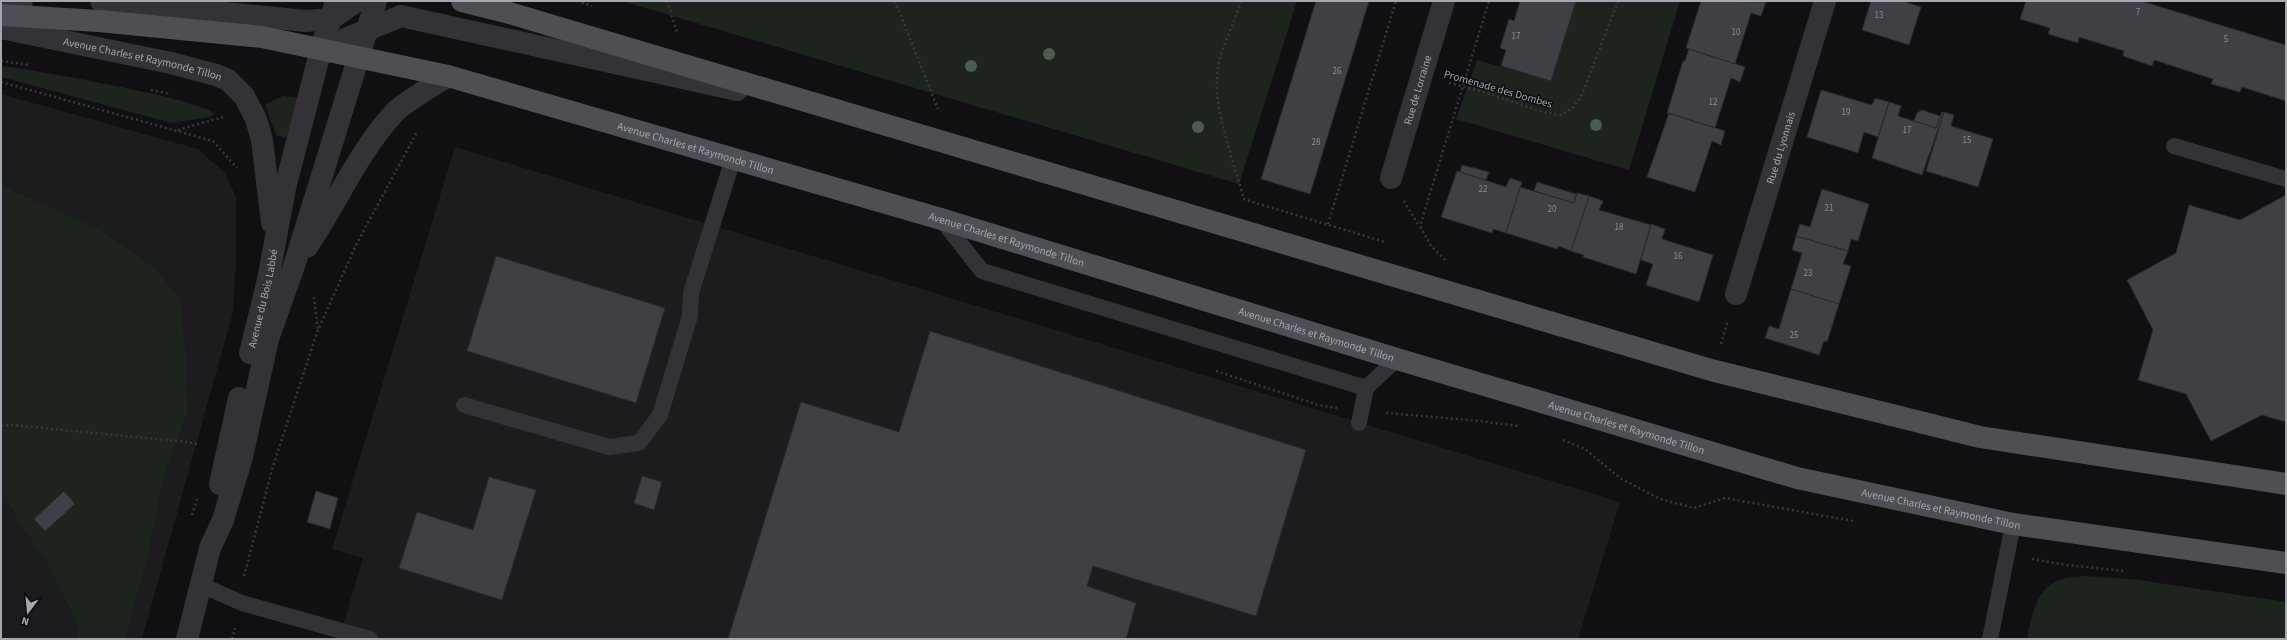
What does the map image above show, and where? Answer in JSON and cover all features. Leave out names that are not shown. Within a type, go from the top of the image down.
[{"type":"main road","points":[[462,1],[500,7],[838,111],[1711,370],[1980,436],[2286,484]]},
{"type":"main road","name":"Avenue Charles et Raymonde Tillon","points":[[1,16],[99,21],[262,37],[448,76],[941,219],[1397,359],[1797,478],[2013,524],[2286,563]]},
{"type":"street","points":[[1,3],[22,1]]},
{"type":"street","points":[[100,1],[306,21],[357,1]]},
{"type":"street","points":[[359,57],[376,1]]},
{"type":"street","name":"Rue de Lorraine","points":[[1391,178],[1444,1]]},
{"type":"street","name":"Rue du Lyonnais","points":[[1736,294],[1825,1]]},
{"type":"street","points":[[321,49],[334,10]]},
{"type":"street","points":[[321,49],[401,16],[838,111]]},
{"type":"street","name":"Avenue Charles et Raymonde Tillon","points":[[1,28],[171,63],[216,75],[228,80],[244,96],[256,119],[262,140],[275,245]]},
{"type":"street","name":"Avenue du Bois Labbé","points":[[210,548],[211,521],[268,280],[285,188],[321,49]]},
{"type":"street","name":"Avenue du Bois Labbé","points":[[188,639],[210,548],[223,520],[242,458],[268,339],[294,266],[359,57]]},
{"type":"street","name":"Avenue du Bois Labbé","points":[[294,266],[325,222],[355,166],[395,112],[448,76]]},
{"type":"lane","points":[[2174,146],[2286,179]]},
{"type":"lane","points":[[464,405],[609,447],[639,443],[660,415],[690,316],[691,293],[734,159]]},
{"type":"lane","points":[[941,219],[982,271],[1366,388]]},
{"type":"lane","points":[[1360,418],[1366,388],[1397,359]]},
{"type":"lane","points":[[1990,639],[2013,524]]},
{"type":"lane","points":[[201,585],[242,603],[370,639]]},
{"type":"path","points":[[577,1],[598,8]]},
{"type":"path","points":[[667,1],[677,32]]},
{"type":"path","points":[[895,1],[938,109]]},
{"type":"path","points":[[1241,1],[1226,40],[1217,76],[1219,108],[1244,200]]},
{"type":"path","points":[[1328,224],[1396,1]]},
{"type":"path","points":[[1446,261],[1431,246],[1420,226],[1489,1]]},
{"type":"path","name":"Promenade des Dombes","points":[[1422,75],[1481,91],[1543,112],[1560,115],[1572,109],[1581,97],[1618,1]]},
{"type":"path","points":[[670,30],[684,35]]},
{"type":"path","points":[[1,82],[212,141],[241,173]]},
{"type":"path","points":[[930,107],[945,111]]},
{"type":"path","points":[[176,131],[229,115]]},
{"type":"path","points":[[242,603],[244,577],[273,466],[318,330],[357,243],[420,126]]},
{"type":"path","points":[[1237,197],[1388,242]]},
{"type":"path","points":[[1438,258],[1453,263]]},
{"type":"path","points":[[1713,344],[1721,347]]},
{"type":"path","points":[[1213,370],[1360,418],[1457,419],[1519,426]]},
{"type":"path","points":[[1,426],[12,425],[187,442],[205,446]]},
{"type":"path","points":[[1556,437],[1585,449],[1620,478],[1660,499]]},
{"type":"shaded area","points":[[622,1],[1297,1],[1239,184]]},
{"type":"shaded area","points":[[1576,1],[1680,1],[1629,170],[1456,119],[1477,60],[1551,81]]},
{"type":"shaded area","points":[[1,66],[149,93],[203,108],[215,114],[210,117],[172,123],[1,77]]},
{"type":"shaded area","points":[[1,94],[198,149],[225,173],[236,197],[236,262],[233,312],[142,639],[1,639]]},
{"type":"shaded area","points":[[283,96],[299,98],[288,136],[284,138],[276,135],[265,105]]},
{"type":"shaded area","points":[[455,147],[1620,502],[1578,639],[339,639],[363,558],[332,549]]},
{"type":"shaded area","points":[[1,183],[15,192],[100,230],[156,269],[180,300],[186,358],[187,414],[164,474],[148,555],[125,639],[79,639],[77,624],[48,563],[21,525],[1,489]]},
{"type":"shaded area","points":[[2084,576],[2132,579],[2286,602],[2286,639],[2027,639],[2033,613],[2045,590],[2051,584],[2059,580]]},
{"type":"building","points":[[1316,1],[1369,1],[1310,194],[1261,179]]},
{"type":"building","points":[[1520,1],[1576,1],[1551,81],[1501,66],[1506,50],[1500,48],[1509,19],[1514,21]]},
{"type":"building","points":[[1701,1],[1766,2],[1761,16],[1751,13],[1735,64],[1686,48]]},
{"type":"building","points":[[1871,1],[1903,1],[1921,7],[1909,45],[1862,30]]},
{"type":"building","points":[[2026,1],[2141,1],[2286,45],[2286,101],[2242,87],[2240,92],[2211,84],[2213,79],[2154,60],[2152,66],[2123,56],[2124,51],[2079,37],[2078,43],[2048,34],[2050,28],[2020,19]]},
{"type":"building","points":[[1689,49],[1745,67],[1740,82],[1731,78],[1715,128],[1667,113],[1683,61],[1685,61]]},
{"type":"building","points":[[1821,90],[1872,105],[1875,98],[1889,102],[1878,137],[1864,132],[1858,153],[1807,137]]},
{"type":"building","points":[[1889,102],[1901,106],[1898,116],[1936,128],[1942,112],[1944,112],[1922,175],[1872,158]]},
{"type":"building","points":[[1922,110],[1940,116],[1936,128],[1914,121],[1917,113]]},
{"type":"building","points":[[1944,112],[1954,115],[1951,126],[1993,139],[1978,187],[1926,171]]},
{"type":"building","points":[[1669,113],[1725,131],[1721,145],[1712,141],[1695,192],[1647,177]]},
{"type":"building","points":[[1462,165],[1489,172],[1486,180],[1460,172]]},
{"type":"building","points":[[1457,171],[1506,187],[1510,178],[1522,182],[1506,233],[1493,229],[1492,233],[1441,217]]},
{"type":"building","points":[[1537,182],[1576,194],[1574,203],[1534,191]]},
{"type":"building","points":[[1520,187],[1574,203],[1577,193],[1589,196],[1571,251],[1559,246],[1557,249],[1506,233]]},
{"type":"building","points":[[1822,189],[1869,204],[1858,241],[1851,239],[1848,251],[1796,236],[1800,224],[1810,227]]},
{"type":"building","points":[[2286,195],[2286,422],[2262,415],[2211,441],[2186,394],[2138,380],[2153,330],[2127,280],[2176,253],[2189,205],[2240,220]]},
{"type":"building","points":[[1589,196],[1603,201],[1599,210],[1651,225],[1636,274],[1583,257],[1584,255],[1571,251]]},
{"type":"building","points":[[1651,224],[1665,229],[1662,239],[1713,255],[1699,302],[1646,285],[1653,264],[1641,260]]},
{"type":"building","points":[[1796,236],[1848,251],[1843,264],[1851,266],[1839,304],[1791,289],[1802,253],[1792,250]]},
{"type":"building","points":[[496,256],[665,308],[636,403],[467,351]]},
{"type":"building","points":[[1791,289],[1839,304],[1827,342],[1824,341],[1819,355],[1765,338],[1769,326],[1779,329]]},
{"type":"building","points":[[930,331],[1306,450],[1256,616],[1093,566],[1087,586],[1136,603],[1126,639],[728,639],[801,402],[899,432]]},
{"type":"building","points":[[642,476],[662,482],[654,510],[634,503]]},
{"type":"building","points":[[489,477],[536,490],[502,600],[399,568],[417,512],[473,530]]},
{"type":"building","points":[[64,491],[75,504],[45,531],[34,519]]},
{"type":"building","points":[[316,491],[338,498],[330,529],[307,522]]}]
